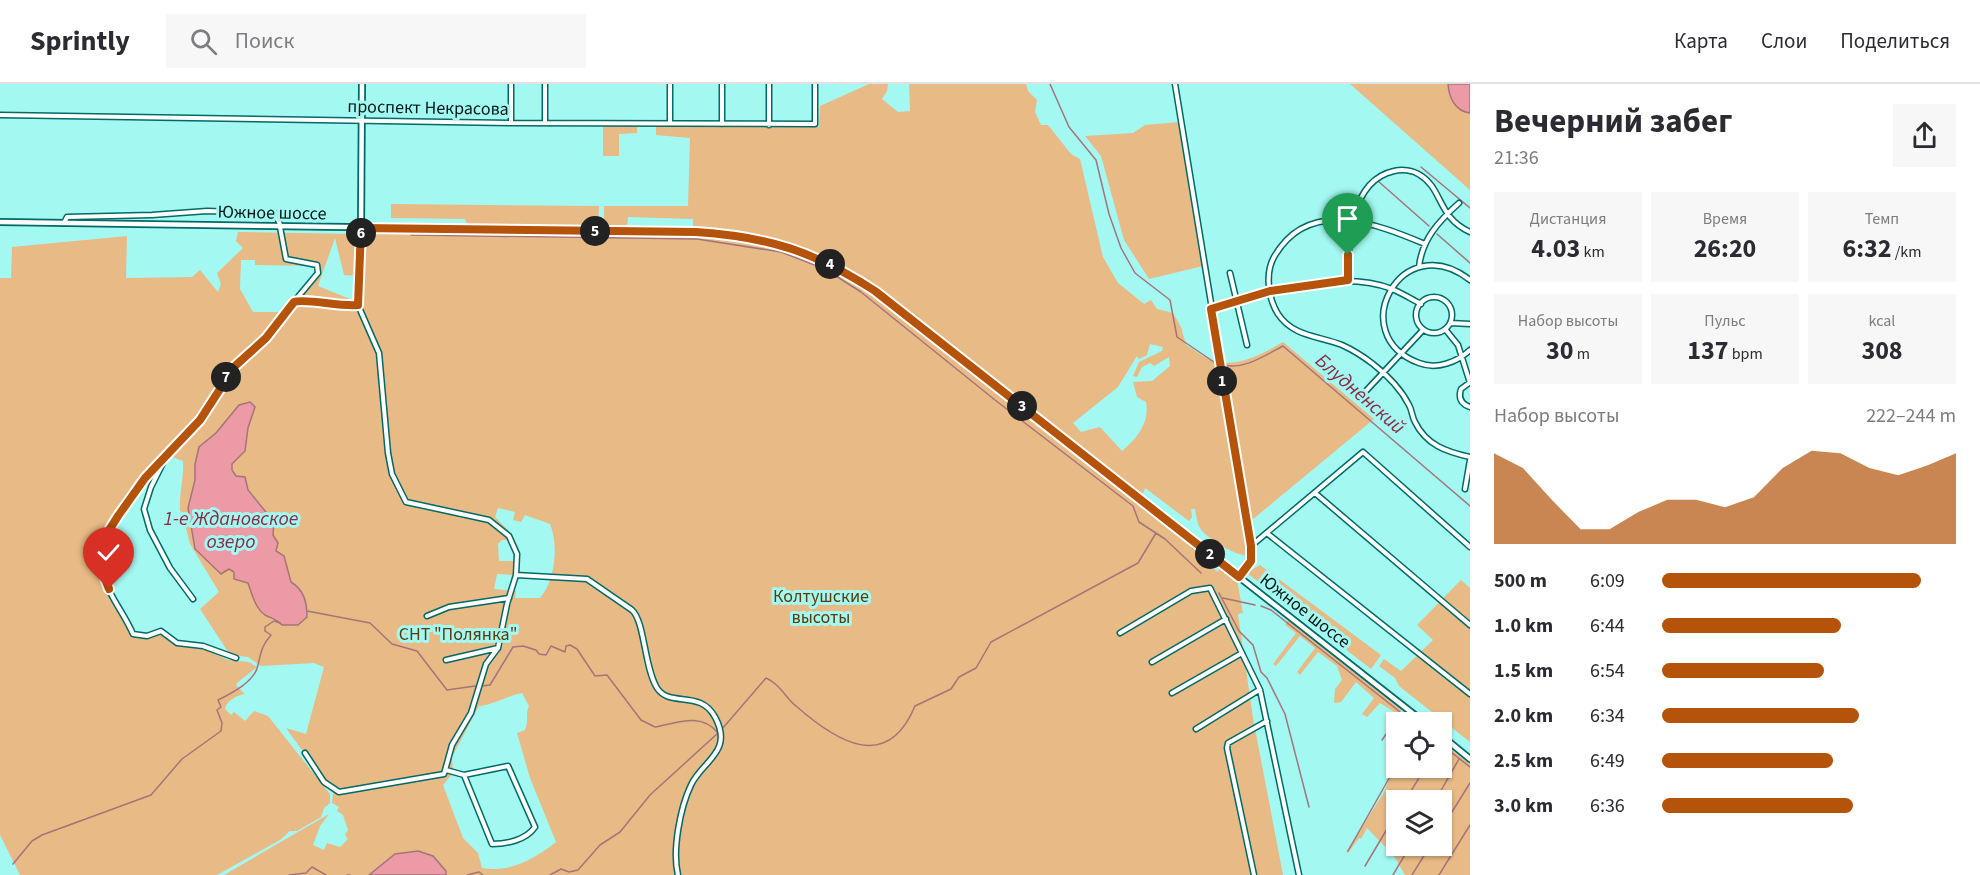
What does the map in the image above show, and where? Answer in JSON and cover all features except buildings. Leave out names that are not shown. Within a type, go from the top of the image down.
[{"type":"street","points":[[362,84],[358,305],[379,353],[392,474],[406,502],[482,518],[498,525],[515,547],[516,575],[498,648],[486,664],[471,712],[452,745],[446,770]]},
{"type":"street","points":[[511,84],[511,123]]},
{"type":"street","points":[[545,84],[545,123]]},
{"type":"street","points":[[670,84],[670,123]]},
{"type":"street","points":[[722,84],[722,124]]},
{"type":"street","points":[[769,84],[769,125]]},
{"type":"street","name":"проспект Некрасова","points":[[0,115],[511,123],[814,124],[815,84]]},
{"type":"street","points":[[1175,84],[1251,546],[1251,561],[1239,577]]},
{"type":"street","points":[[1348,280],[1353,220],[1358,205],[1372,181],[1381,174],[1401,169],[1420,175],[1433,188],[1446,215],[1470,232]]},
{"type":"street","points":[[1419,267],[1425,244],[1446,215],[1459,203]]},
{"type":"street","points":[[64,223],[67,217],[207,211],[275,213],[286,259],[317,265],[318,273],[266,338],[235,366],[200,420],[140,485],[106,535],[101,562],[105,582],[133,634],[147,636],[161,631],[177,643],[203,646],[236,658]]},
{"type":"street","points":[[1425,244],[1374,224],[1353,220],[1318,222],[1300,228],[1284,241],[1272,260],[1269,275],[1270,291],[1278,313],[1290,326],[1301,333],[1341,345],[1365,358],[1383,372],[1410,405],[1415,423],[1427,440],[1445,452],[1470,458],[1465,489]]},
{"type":"street","name":"Южное шоссе","points":[[0,222],[696,232],[741,235],[808,253],[843,270],[875,291],[1411,712]]},
{"type":"street","points":[[1470,280],[1459,271],[1444,265],[1419,267],[1401,276],[1390,288],[1384,303],[1383,319],[1387,335],[1401,353],[1423,365],[1440,365],[1470,350]]},
{"type":"street","points":[[1230,273],[1247,345]]},
{"type":"street","points":[[1211,309],[1270,291],[1348,280],[1390,288],[1420,304]]},
{"type":"street","points":[[1431,298],[1442,300],[1450,308],[1450,323],[1445,329],[1434,333],[1423,330],[1416,314],[1420,304],[1431,298]]},
{"type":"street","points":[[294,302],[300,300],[325,305],[358,305]]},
{"type":"street","points":[[1450,323],[1470,324]]},
{"type":"street","points":[[1445,329],[1458,345],[1462,356],[1470,383],[1461,389],[1460,397],[1463,403],[1470,407]]},
{"type":"street","points":[[1364,393],[1423,330]]},
{"type":"street","points":[[1251,546],[1363,452],[1470,547]]},
{"type":"street","points":[[166,457],[154,479],[144,509],[159,548],[193,599]]},
{"type":"street","points":[[1315,493],[1470,625]]},
{"type":"street","points":[[1268,534],[1470,694]]},
{"type":"street","points":[[516,575],[587,579],[632,610],[637,617],[647,666],[659,691],[674,698],[699,701],[715,716],[721,737],[717,751],[690,788],[677,835],[678,875]]},
{"type":"street","points":[[1120,633],[1191,591],[1210,588],[1260,690],[1299,875]]},
{"type":"street","points":[[427,616],[449,607],[509,598]]},
{"type":"street","points":[[1152,662],[1226,619]]},
{"type":"street","points":[[446,660],[498,648]]},
{"type":"street","points":[[1172,693],[1242,653]]},
{"type":"street","points":[[1196,729],[1260,690]]},
{"type":"street","points":[[1254,875],[1227,748],[1228,743],[1267,721]]},
{"type":"street","points":[[1452,744],[1470,759]]},
{"type":"street","points":[[305,753],[324,782],[339,792],[434,777],[446,770],[464,775],[508,766],[535,827],[534,831],[517,841],[492,844],[464,775]]},
{"type":"green space","points":[[869,84],[888,84],[882,99],[898,112],[910,111],[909,84],[1026,84],[1028,91],[1037,100],[1035,112],[1041,125],[1048,125],[1071,154],[1080,159],[1103,257],[1118,283],[1144,304],[1151,300],[1157,309],[1173,313],[1181,327],[1186,345],[1211,360],[1224,363],[1242,361],[1283,342],[1374,419],[1252,520],[1253,533],[1247,535],[1249,556],[1243,555],[1222,546],[1209,537],[1198,524],[1195,509],[1191,509],[1192,517],[1189,521],[1145,488],[1142,496],[877,288],[832,262],[811,252],[768,238],[693,228],[693,219],[628,217],[627,227],[604,226],[604,206],[688,206],[690,138],[656,135],[656,125],[819,127],[820,106]],"holes":[[[1150,344],[1163,347],[1162,351],[1139,362],[1133,376],[1137,377],[1142,367],[1150,363],[1154,366],[1169,357],[1170,366],[1152,381],[1133,382],[1137,397],[1146,402],[1147,409],[1141,430],[1133,441],[1122,451],[1100,427],[1081,432],[1073,423],[1118,387],[1137,356],[1139,359],[1147,355]]]},
{"type":"green space","points":[[1350,84],[1470,84],[1470,190]]},
{"type":"green space","points":[[1180,122],[1203,266],[1149,279],[1124,240],[1101,156],[1085,136],[1133,133],[1145,125]]},
{"type":"green space","points":[[603,126],[637,126],[637,133],[619,134],[619,156],[603,156]]},
{"type":"green space","points":[[391,204],[599,206],[598,226],[467,224],[465,219],[391,218]]},
{"type":"green space","name":"Колтушские высоты","points":[[238,232],[355,234],[359,239],[359,276],[344,275],[335,238],[318,286],[350,299],[359,314],[362,314],[362,238],[367,234],[696,236],[771,245],[805,255],[840,272],[875,296],[1203,556],[1203,561],[1218,572],[1220,567],[1237,580],[1243,613],[1238,614],[1253,718],[1283,875],[224,875],[329,814],[320,826],[313,845],[324,850],[327,843],[340,847],[348,839],[345,835],[348,830],[343,815],[337,811],[339,807],[332,803],[333,793],[286,728],[306,734],[324,667],[314,663],[261,666],[248,657],[230,655],[200,609],[219,592],[190,544],[180,511],[183,461],[170,456],[169,452],[123,503],[106,534],[101,549],[100,565],[108,592],[133,636],[143,638],[160,633],[181,647],[205,649],[228,660],[249,662],[257,667],[236,685],[245,694],[232,699],[227,703],[225,709],[231,715],[234,712],[245,721],[254,711],[268,716],[330,794],[330,803],[324,808],[321,817],[297,831],[290,831],[280,840],[217,875],[20,875],[0,835],[0,278],[11,278],[12,247],[127,236],[126,278],[192,277],[200,270],[218,292],[221,284],[217,273],[243,248],[236,241]],"holes":[[[241,260],[255,260],[255,265],[314,266],[315,273],[280,312],[253,312],[240,289]],[[498,508],[515,512],[513,520],[521,522],[525,515],[550,524],[554,542],[554,563],[549,582],[540,598],[515,598],[516,591],[494,589],[497,574],[513,575],[514,561],[499,561],[498,544],[502,540],[509,540],[508,530],[495,517]],[[522,693],[529,706],[525,730],[517,733],[530,778],[556,842],[521,863],[502,868],[482,868],[478,853],[463,838],[443,785],[453,773],[452,757],[479,706]]]},
{"type":"green space","points":[[1260,565],[1381,655],[1371,669],[1247,573]]},
{"type":"green space","points":[[1461,580],[1470,588],[1470,742],[1452,728],[1452,712],[1432,712],[1399,686],[1395,678],[1379,666],[1384,659],[1401,671],[1433,640],[1417,625]]},
{"type":"green space","points":[[1288,620],[1402,710],[1394,712],[1380,703],[1367,717],[1362,714],[1374,698],[1356,682],[1341,702],[1334,703],[1335,689],[1342,680],[1337,666],[1318,652],[1300,675],[1297,672],[1315,648],[1300,636],[1276,666],[1273,664],[1296,633],[1285,625]]},
{"type":"green space","points":[[1452,750],[1470,764],[1470,875],[1405,875],[1394,856],[1452,856],[1452,790],[1386,790],[1386,848],[1367,828],[1361,839],[1359,838],[1348,853],[1346,852],[1383,794],[1390,778],[1452,778]]},
{"type":"water","points":[[1448,84],[1470,84],[1470,113],[1457,107]]},
{"type":"water","name":"1-е Ждановское озеро","points":[[250,402],[255,407],[248,428],[245,451],[232,464],[232,470],[236,476],[245,477],[248,490],[274,522],[273,535],[278,543],[276,551],[284,556],[291,582],[302,593],[305,601],[307,617],[298,625],[282,625],[265,615],[256,605],[248,583],[234,579],[234,572],[229,569],[221,574],[195,549],[188,508],[195,480],[195,464],[199,447],[216,433],[239,405]]},
{"type":"water","points":[[418,851],[433,856],[446,871],[446,875],[369,875],[395,854]]},
{"type":"waterway","name":"Блудненский","points":[[1050,84],[1069,127],[1096,160],[1109,214],[1121,248],[1135,273],[1170,300],[1177,337],[1217,364]]},
{"type":"waterway","points":[[1421,167],[1470,208]]},
{"type":"waterway","points":[[1378,181],[1429,226]]},
{"type":"waterway","points":[[1437,234],[1470,263]]},
{"type":"waterway","points":[[411,235],[697,239],[781,252],[825,269],[861,292],[995,400],[1133,506],[1139,522],[1165,539],[1201,573]]},
{"type":"waterway","name":"Блудненский","points":[[1223,365],[1246,364],[1283,346],[1470,506]]},
{"type":"waterway","points":[[722,729],[766,678],[812,719],[844,739],[860,745],[876,745],[890,739],[904,727],[915,706],[951,689],[959,677],[976,668],[991,642],[1138,563],[1156,533]]},
{"type":"waterway","points":[[1219,593],[1239,631],[1253,645],[1261,672],[1267,678],[1285,714],[1309,807]]},
{"type":"waterway","points":[[1223,598],[1255,605]]},
{"type":"waterway","points":[[1261,606],[1271,610],[1400,712]]},
{"type":"waterway","points":[[307,611],[370,623],[392,644],[417,651],[447,690],[475,686]]},
{"type":"waterway","points":[[13,864],[32,841],[42,835],[151,795],[182,759],[221,731],[222,723],[217,710],[221,707],[218,700],[241,687],[252,677],[264,645],[271,635],[265,631],[265,627],[274,621],[280,623]]},
{"type":"waterway","points":[[482,686],[490,685],[513,647],[523,646],[546,655],[551,646],[565,652],[566,646],[570,645],[577,649],[595,676],[607,675],[641,720],[655,727],[696,721],[704,723],[718,733]]},
{"type":"waterway","points":[[550,875],[561,869],[569,872],[578,870],[600,845],[620,832],[650,795],[718,733]]},
{"type":"waterway","points":[[1382,740],[1386,734]]},
{"type":"waterway","points":[[1452,753],[1470,767]]},
{"type":"waterway","points":[[1441,790],[1459,759]]},
{"type":"waterway","points":[[1348,851],[1389,778]]},
{"type":"waterway","points":[[1412,790],[1419,778]]},
{"type":"waterway","points":[[1452,812],[1470,783]]},
{"type":"waterway","points":[[1439,875],[1470,825]]},
{"type":"waterway","points":[[1365,866],[1386,831]]},
{"type":"waterway","points":[[1393,875],[1404,856]]},
{"type":"waterway","points":[[1412,875],[1424,856]]},
{"type":"waterway","points":[[289,875],[306,873],[312,867],[326,875]]},
{"type":"waterway","points":[[467,875],[479,872],[483,875]]},
{"type":"route","points":[[109,589],[105,582],[101,562],[106,535],[145,478],[200,420],[235,366],[266,338],[294,302],[300,300],[325,305],[358,305],[361,228],[696,232],[741,235],[767,240],[808,253],[843,270],[875,291],[1239,577],[1251,561],[1251,546],[1246,528],[1211,309],[1270,291],[1348,280],[1348,255]]},
{"type":"park label","name":"СНТ \"Полянка\"","points":[[458,634]]}]
